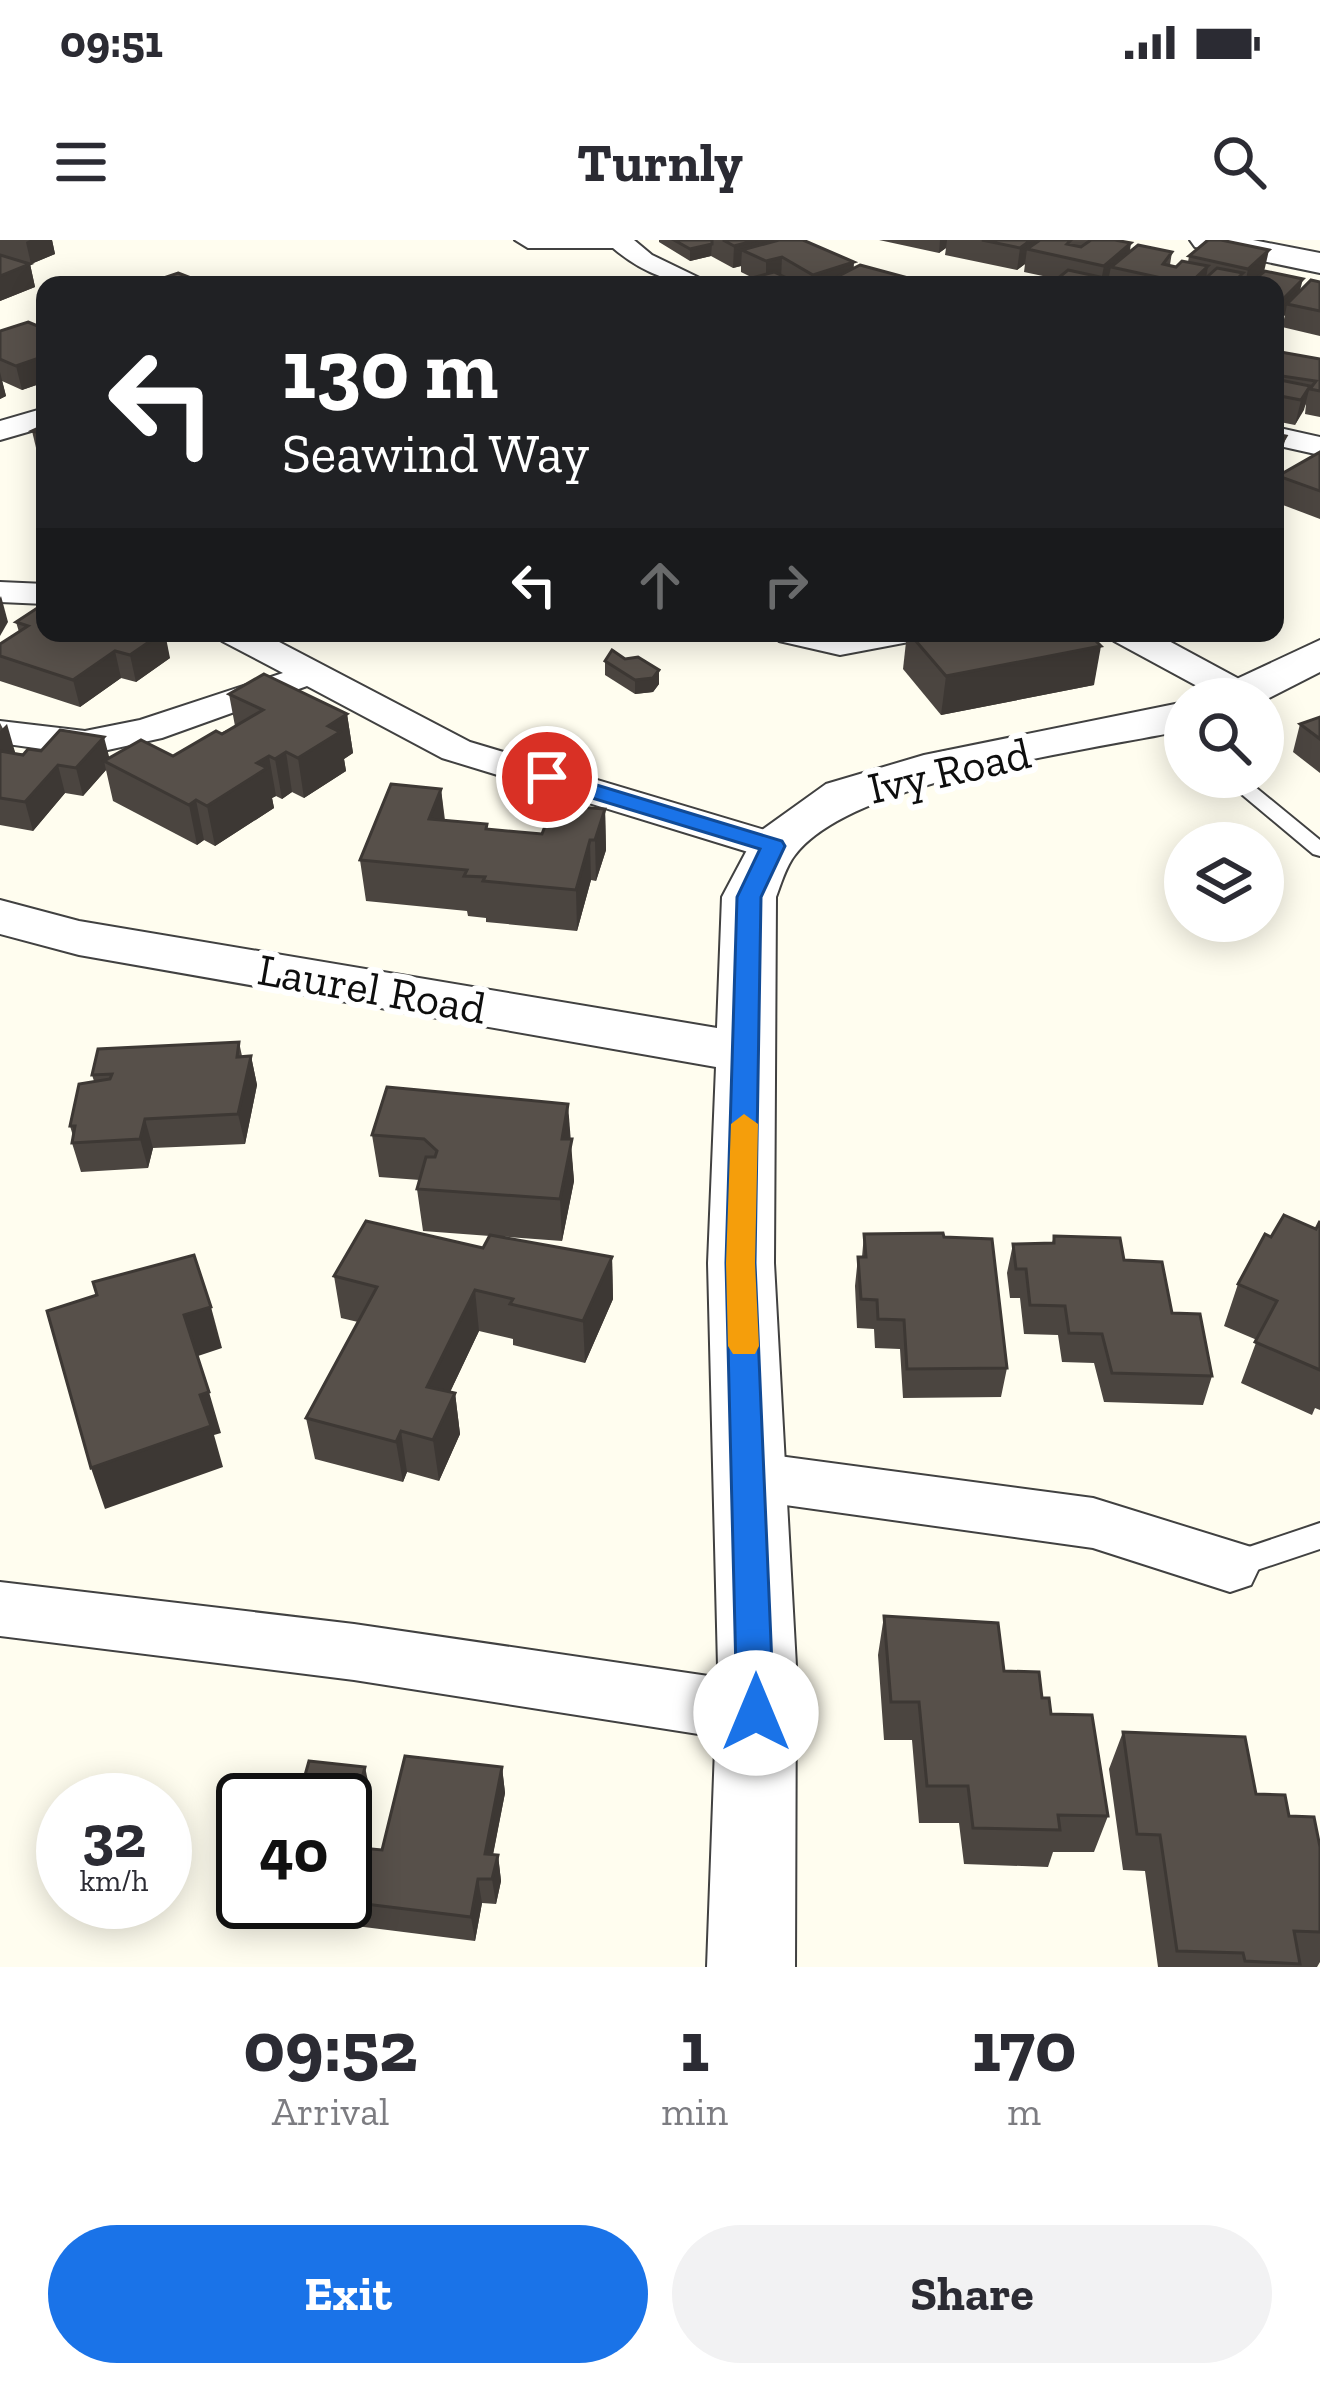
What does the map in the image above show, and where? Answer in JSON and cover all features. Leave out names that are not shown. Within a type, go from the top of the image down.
[{"type":"street","points":[[528,240],[619,240],[643,260],[680,276]]},
{"type":"street","points":[[1206,240],[1320,263]]},
{"type":"street","points":[[0,431],[36,420]]},
{"type":"street","points":[[1284,438],[1320,446]]},
{"type":"street","points":[[0,592],[36,593]]},
{"type":"street","points":[[253,642],[456,750],[773,846],[749,897],[740,1263],[756,1713],[751,1967]]},
{"type":"street","points":[[1141,642],[1203,678]]},
{"type":"street","points":[[1273,678],[1320,654]]},
{"type":"street","points":[[0,732],[85,743],[149,730],[316,674]]},
{"type":"street","name":"Ivy Road","points":[[773,846],[844,795],[924,770],[1164,728]]},
{"type":"street","name":"Laurel Road","points":[[0,917],[79,938],[746,1053]]},
{"type":"street","points":[[749,1476],[1093,1523],[1230,1566]]},
{"type":"street","points":[[0,1609],[354,1652],[756,1713]]},
{"type":"lane","points":[[1257,798],[1320,850]]},
{"type":"lane","points":[[1230,1566],[1320,1536]]},
{"type":"building","points":[[674,240],[712,240],[712,244],[690,249]]},
{"type":"building","points":[[723,240],[757,240],[734,246]]},
{"type":"building","points":[[779,240],[803,240],[854,262],[813,275],[782,257],[766,261],[742,250]]},
{"type":"building","points":[[982,240],[1031,240],[1020,248]]},
{"type":"building","points":[[1040,240],[1071,240],[1067,244],[1081,247],[1091,240],[1131,243],[1104,266],[1027,249]]},
{"type":"building","points":[[1208,240],[1269,250],[1248,269],[1189,256]]},
{"type":"building","points":[[1138,245],[1172,252],[1163,264],[1176,267],[1182,261],[1208,266],[1197,276],[1152,276],[1111,267]]},
{"type":"building","points":[[0,255],[30,264],[0,276]]},
{"type":"building","points":[[860,265],[901,276],[839,276]]},
{"type":"building","points":[[1217,268],[1243,273],[1240,276],[1208,276]]},
{"type":"building","points":[[1068,270],[1096,276],[1061,276]]},
{"type":"building","points":[[1265,271],[1303,279],[1284,298],[1284,276],[1259,276]]},
{"type":"building","points":[[1311,280],[1320,282],[1320,311],[1287,304]]},
{"type":"building","points":[[28,322],[36,325],[36,359],[16,366],[0,359],[0,331]]},
{"type":"building","points":[[1284,353],[1320,359],[1320,391],[1310,389],[1316,381],[1284,376]]},
{"type":"building","points":[[1284,381],[1310,386],[1301,400],[1284,397]]},
{"type":"building","points":[[1320,452],[1320,491],[1284,478],[1284,473]]},
{"type":"building","points":[[36,609],[36,642],[149,642],[130,655],[115,651],[73,680],[0,656],[0,644],[28,626],[16,622]]},
{"type":"building","points":[[917,642],[1097,642],[1101,646],[946,676]]},
{"type":"building","points":[[612,650],[625,659],[638,657],[659,670],[653,678],[635,680],[605,661]]},
{"type":"building","points":[[264,674],[347,714],[328,726],[340,732],[298,758],[286,752],[275,759],[269,756],[257,763],[267,768],[207,806],[196,800],[189,805],[104,761],[141,740],[173,756],[216,731],[222,734],[263,710],[229,694]]},
{"type":"building","points":[[1320,717],[1320,739],[1300,724]]},
{"type":"building","points":[[60,730],[104,737],[76,768],[58,765],[25,802],[0,798],[0,751],[23,755],[28,749],[41,751]]},
{"type":"building","points":[[391,784],[441,789],[429,819],[487,824],[486,829],[542,834],[553,805],[605,809],[595,840],[590,840],[576,890],[483,881],[485,877],[464,876],[467,870],[360,860]]},
{"type":"building","points":[[239,1042],[237,1057],[251,1056],[238,1114],[145,1119],[140,1139],[72,1143],[75,1126],[70,1126],[79,1084],[110,1079],[112,1074],[92,1075],[98,1049]]},
{"type":"building","points":[[387,1087],[568,1104],[562,1139],[572,1139],[560,1199],[417,1189],[426,1157],[435,1157],[437,1151],[424,1139],[372,1135]]},
{"type":"building","points":[[1284,1215],[1316,1229],[1320,1221],[1320,1370],[1255,1342],[1277,1301],[1238,1284],[1265,1234],[1271,1237]]},
{"type":"building","points":[[366,1221],[483,1248],[490,1235],[612,1257],[583,1321],[510,1304],[513,1299],[475,1290],[427,1387],[455,1393],[433,1440],[401,1431],[396,1442],[306,1418],[377,1287],[334,1276]]},
{"type":"building","points":[[943,1233],[944,1237],[992,1239],[1007,1368],[907,1369],[904,1320],[878,1319],[877,1300],[861,1299],[858,1257],[866,1257],[864,1234]]},
{"type":"building","points":[[1054,1236],[1120,1238],[1124,1260],[1162,1262],[1172,1313],[1200,1314],[1212,1376],[1112,1373],[1102,1334],[1069,1333],[1065,1306],[1030,1305],[1026,1269],[1016,1269],[1013,1244],[1054,1243]]},
{"type":"building","points":[[194,1255],[211,1307],[184,1315],[209,1392],[200,1395],[211,1426],[91,1468],[47,1311],[97,1295],[93,1282]]},
{"type":"building","points":[[884,1616],[998,1623],[1004,1671],[1039,1672],[1042,1698],[1049,1698],[1051,1714],[1092,1715],[1108,1816],[1058,1815],[1060,1830],[973,1828],[968,1786],[927,1786],[919,1702],[891,1702]]},
{"type":"building","points":[[1123,1732],[1245,1737],[1256,1794],[1285,1795],[1289,1816],[1314,1817],[1320,1847],[1320,1932],[1294,1931],[1300,1964],[1245,1961],[1243,1953],[1177,1951],[1160,1835],[1137,1834]]},
{"type":"building","points":[[405,1756],[502,1767],[485,1854],[498,1855],[492,1879],[478,1879],[471,1917],[372,1905],[372,1849],[382,1850]]},
{"type":"building","points":[[309,1761],[365,1767],[363,1773],[306,1773]]},
{"type":"slow traffic","points":[[744,1124],[740,1263],[744,1346]]},
{"type":"route","points":[[547,777],[773,846],[749,897],[740,1263],[756,1713]]}]
